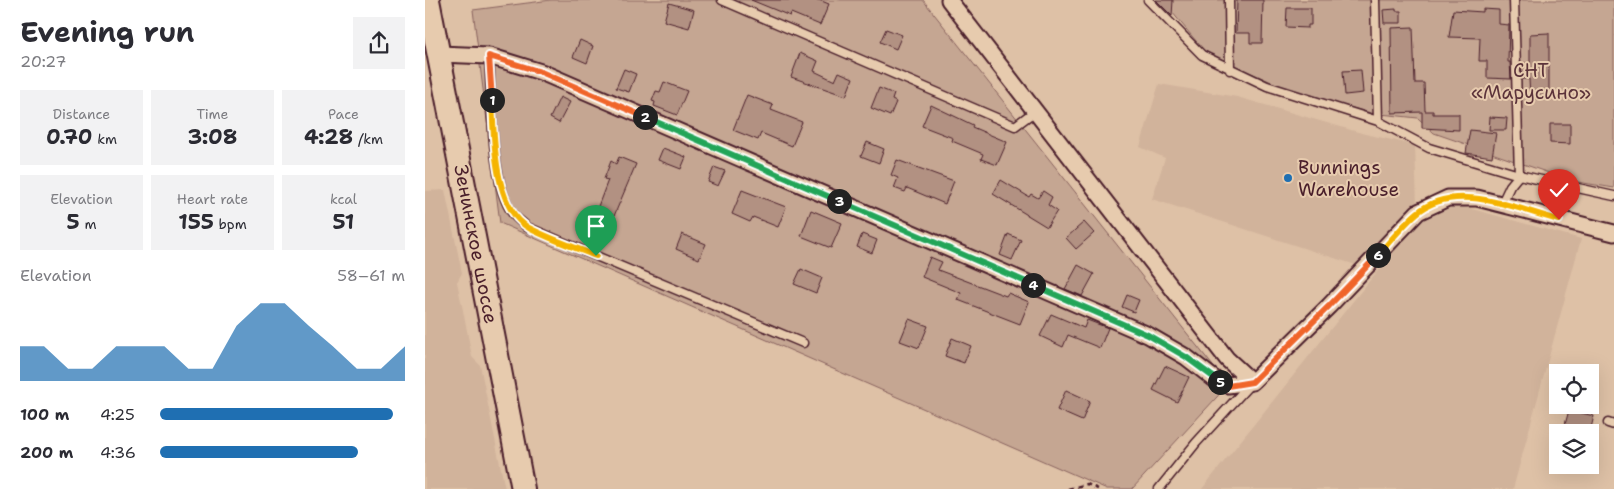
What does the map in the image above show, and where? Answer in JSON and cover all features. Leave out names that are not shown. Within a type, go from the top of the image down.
[{"type":"main road","name":"Зенинское шоссе","points":[[428,0],[523,489]]},
{"type":"street","points":[[949,0],[1227,359],[1252,382]]},
{"type":"street","points":[[439,54],[489,56],[541,72],[1148,335],[1186,357],[1217,381],[1228,386],[1252,382],[1329,306],[1418,212],[1442,200],[1455,197],[1477,198],[1614,233]]},
{"type":"lane","points":[[722,0],[1015,126],[1035,111]]},
{"type":"lane","points":[[1148,0],[1202,55],[1267,86],[1378,121],[1429,148],[1519,175],[1614,196]]},
{"type":"lane","points":[[1229,0],[1230,70]]},
{"type":"lane","points":[[1375,0],[1378,121]]},
{"type":"lane","points":[[1501,205],[1510,186],[1519,175],[1514,0]]},
{"type":"lane","points":[[489,56],[496,160],[501,186],[513,214],[527,227],[803,343]]},
{"type":"lane","points":[[1159,489],[1196,443],[1252,382]]},
{"type":"path","points":[[1068,489],[1087,484],[1099,489]]},
{"type":"shaded area","name":"Bunnings Warehouse","points":[[1159,84],[1237,97],[1365,134],[1415,145],[1417,207],[1362,267],[1152,199],[1165,158],[1140,147]]},
{"type":"shaded area","points":[[445,190],[462,273],[457,282],[472,357],[480,365],[505,489],[425,489],[425,191]]},
{"type":"shaded area","points":[[1450,203],[1581,239],[1513,489],[1202,489],[1424,213]]},
{"type":"green space","points":[[551,0],[923,0],[1228,385],[1132,489],[1107,489],[500,223],[473,10]]},
{"type":"green space","name":"СНТ «Марусино»","points":[[1162,0],[1614,0],[1614,188],[1572,181],[1434,133],[1418,118],[1371,113],[1294,92],[1206,53]]},
{"type":"building","points":[[751,0],[819,0],[829,4],[820,25],[791,13],[790,16]]},
{"type":"building","points":[[1156,0],[1173,0],[1172,16]]},
{"type":"building","points":[[1237,0],[1263,0],[1262,43],[1250,43],[1250,33],[1236,33]]},
{"type":"building","points":[[669,3],[694,10],[689,28],[664,21]]},
{"type":"building","points":[[1287,8],[1311,8],[1311,25],[1308,25],[1308,28],[1286,27]]},
{"type":"building","points":[[1396,9],[1396,11],[1401,11],[1401,23],[1384,23],[1383,10]]},
{"type":"building","points":[[1483,9],[1499,10],[1499,24],[1509,25],[1508,62],[1510,62],[1511,79],[1487,78],[1487,61],[1479,61],[1480,38],[1449,37],[1453,10],[1483,12]]},
{"type":"building","points":[[1413,27],[1415,83],[1424,83],[1425,111],[1433,111],[1433,114],[1459,114],[1459,130],[1422,128],[1422,112],[1392,113],[1391,28]]},
{"type":"building","points":[[886,29],[902,35],[896,49],[880,42]]},
{"type":"building","points":[[1549,33],[1549,98],[1530,99],[1529,79],[1522,79],[1521,63],[1530,63],[1530,34]]},
{"type":"building","points":[[580,40],[593,46],[587,63],[573,57]]},
{"type":"building","points":[[800,53],[818,61],[814,71],[835,81],[839,72],[853,78],[846,96],[791,77]]},
{"type":"building","points":[[624,69],[636,74],[629,92],[616,88]]},
{"type":"building","points":[[1361,70],[1363,93],[1345,95],[1343,71]]},
{"type":"building","points":[[664,82],[687,91],[677,115],[654,106],[655,102],[652,101],[656,91],[660,92]]},
{"type":"building","points":[[879,88],[894,94],[892,100],[896,102],[890,116],[871,108]]},
{"type":"building","points":[[747,95],[773,105],[771,110],[802,122],[792,146],[761,133],[758,140],[733,130]]},
{"type":"building","points":[[560,97],[570,102],[559,123],[550,118]]},
{"type":"building","points":[[931,105],[973,125],[972,127],[1007,142],[997,165],[981,159],[983,154],[952,141],[953,138],[922,126]]},
{"type":"building","points":[[1490,117],[1507,118],[1506,130],[1489,130]]},
{"type":"building","points":[[1550,124],[1570,124],[1570,144],[1550,143]]},
{"type":"building","points":[[1470,130],[1496,133],[1492,157],[1466,153]]},
{"type":"building","points":[[867,142],[884,149],[879,163],[861,156]]},
{"type":"building","points":[[663,148],[686,157],[681,169],[658,160]]},
{"type":"building","points":[[619,157],[636,164],[614,216],[597,209],[608,180],[604,179],[611,161],[616,164]]},
{"type":"building","points":[[897,160],[954,181],[945,204],[907,188],[905,192],[894,188],[898,178],[891,175]]},
{"type":"building","points":[[714,167],[725,171],[718,186],[708,182]]},
{"type":"building","points":[[1001,180],[1029,197],[1031,194],[1038,198],[1043,191],[1052,197],[1048,205],[1057,211],[1047,227],[993,194]]},
{"type":"building","points":[[742,190],[786,207],[778,227],[753,217],[750,222],[732,214]]},
{"type":"building","points":[[811,210],[842,223],[831,248],[801,236]]},
{"type":"building","points":[[1084,222],[1094,233],[1076,249],[1066,238]]},
{"type":"building","points":[[682,234],[706,244],[699,259],[676,249]]},
{"type":"building","points":[[862,234],[877,240],[872,253],[857,247]]},
{"type":"building","points":[[1008,234],[1021,240],[1012,260],[1000,255]]},
{"type":"building","points":[[930,257],[942,262],[938,270],[1006,296],[1008,293],[1029,302],[1020,324],[958,300],[961,293],[922,277]]},
{"type":"building","points":[[1078,265],[1094,274],[1082,296],[1065,289]]},
{"type":"building","points":[[801,269],[822,278],[816,293],[794,284]]},
{"type":"building","points":[[1127,295],[1139,300],[1134,312],[1122,307]]},
{"type":"building","points":[[1051,314],[1084,328],[1087,320],[1108,328],[1100,348],[1068,335],[1063,347],[1040,336]]},
{"type":"building","points":[[909,319],[928,326],[919,348],[900,341]]},
{"type":"building","points":[[952,338],[971,346],[964,363],[945,356]]},
{"type":"building","points":[[1165,366],[1189,377],[1177,402],[1153,390]]},
{"type":"building","points":[[1066,390],[1090,401],[1082,421],[1057,410]]},
{"type":"building","points":[[1568,414],[1594,416],[1592,424],[1565,424]]},
{"type":"place","name":"Bunnings Warehouse","points":[[1288,178]]},
{"type":"route","points":[[596,256],[527,227],[513,214],[501,186],[496,160],[489,56],[541,72],[1148,335],[1186,357],[1217,381],[1228,386],[1252,382],[1329,306],[1418,212],[1436,202],[1462,196],[1477,198],[1559,220]]}]
